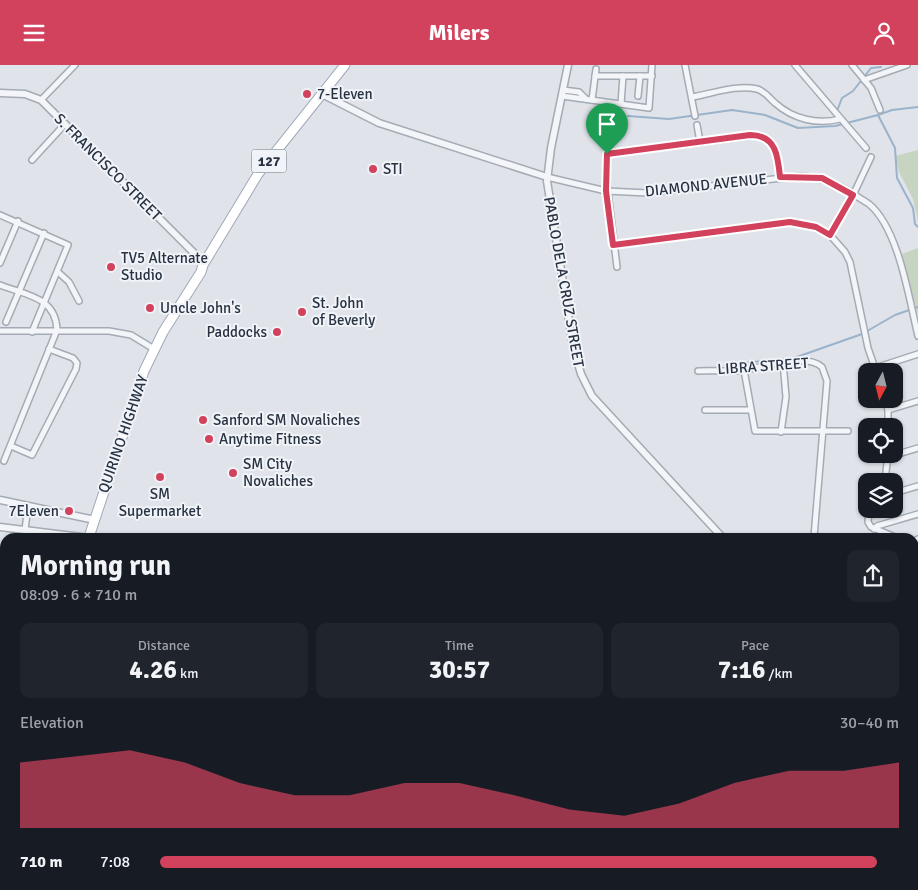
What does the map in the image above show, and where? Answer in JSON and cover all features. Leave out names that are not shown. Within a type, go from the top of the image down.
[{"type":"main road","name":"QUIRINO HIGHWAY","points":[[90,533],[135,396],[154,349],[176,303],[197,269],[203,265],[249,187],[345,65]]},
{"type":"street","points":[[41,101],[75,65]]},
{"type":"street","name":"PABLO DELA CRUZ STREET","points":[[568,65],[547,177],[573,346],[586,386],[602,408],[718,533]]},
{"type":"street","points":[[562,93],[579,92],[589,100],[649,108],[652,65]]},
{"type":"street","points":[[685,65],[695,116]]},
{"type":"street","points":[[795,65],[866,148]]},
{"type":"street","points":[[852,65],[870,88],[880,110]]},
{"type":"street","points":[[864,80],[907,65]]},
{"type":"street","points":[[589,100],[596,73],[623,76],[652,76]]},
{"type":"street","points":[[621,104],[623,76]]},
{"type":"street","points":[[638,96],[640,76]]},
{"type":"street","points":[[692,97],[741,89],[755,89],[768,95],[784,110],[806,120],[830,122],[840,119]]},
{"type":"street","name":"S. FRANCISCO STREET","points":[[0,93],[31,95],[41,101],[196,255],[203,265]]},
{"type":"street","name":"DIAMOND AVENUE","points":[[322,94],[380,123],[547,177],[606,191],[648,193],[688,190],[780,177],[822,178],[853,195],[876,212],[893,241],[918,335]]},
{"type":"street","points":[[612,123],[607,154],[606,191],[617,267]]},
{"type":"street","points":[[32,160],[65,125]]},
{"type":"street","points":[[697,125],[700,142]]},
{"type":"street","points":[[607,154],[750,135],[764,137],[775,146],[780,177]]},
{"type":"street","points":[[830,235],[872,157]]},
{"type":"street","points":[[0,215],[18,221],[68,245],[32,332]]},
{"type":"street","points":[[0,263],[18,221]]},
{"type":"street","points":[[613,245],[790,222],[816,227],[830,235],[840,244],[850,262],[868,348],[873,363]]},
{"type":"street","points":[[6,322],[44,233]]},
{"type":"street","points":[[58,272],[69,282],[79,301]]},
{"type":"street","points":[[0,285],[45,302],[56,319],[57,330],[4,461]]},
{"type":"street","points":[[0,331],[109,331],[126,333],[154,349]]},
{"type":"street","points":[[11,446],[32,455],[76,369],[77,363],[73,358],[49,349]]},
{"type":"street","points":[[892,363],[918,354]]},
{"type":"street","name":"LIBRA STREET","points":[[698,371],[744,370],[782,362],[811,361],[822,367],[827,381],[814,533]]},
{"type":"street","points":[[781,432],[786,397],[782,362]]},
{"type":"street","points":[[744,370],[755,431],[848,431]]},
{"type":"street","points":[[888,418],[888,410],[918,401]]},
{"type":"street","points":[[705,410],[750,410]]},
{"type":"street","points":[[903,452],[918,448]]},
{"type":"street","points":[[903,490],[918,486]]},
{"type":"street","points":[[0,499],[94,520]]},
{"type":"street","points":[[25,531],[28,506]]},
{"type":"street","points":[[874,529],[877,526],[918,514]]},
{"type":"street","points":[[868,518],[868,522],[874,529],[884,533]]},
{"type":"street","points":[[0,527],[44,533]]},
{"type":"green space","points":[[918,150],[918,222],[913,199],[899,172],[895,156]]},
{"type":"green space","points":[[918,248],[918,314],[902,254]]},
{"type":"waterway","points":[[837,111],[842,98],[853,91],[871,68],[881,67]]},
{"type":"waterway","points":[[918,107],[892,110],[878,115],[895,148],[897,178],[913,208],[915,224],[918,227]]},
{"type":"waterway","points":[[628,116],[669,119],[732,110],[765,115],[798,128],[835,126],[878,115]]},
{"type":"waterway","points":[[791,359],[862,334],[895,315],[918,307]]},
{"type":"waterway","points":[[729,364],[786,359]]},
{"type":"place","name":"7-Eleven","points":[[307,94]]},
{"type":"place","name":"STI","points":[[373,169]]},
{"type":"place","name":"TV5 Alternate Studio","points":[[111,267]]},
{"type":"place","name":"Uncle John's","points":[[150,308]]},
{"type":"place","name":"St. John of Beverly","points":[[302,312]]},
{"type":"place","name":"Paddocks","points":[[277,332]]},
{"type":"place","name":"Sanford SM Novaliches","points":[[203,420]]},
{"type":"place","name":"Anytime Fitness","points":[[209,439]]},
{"type":"place","name":"SM City Novaliches","points":[[233,473]]},
{"type":"place","name":"SM Supermarket","points":[[160,477]]},
{"type":"place","name":"7Eleven","points":[[69,511]]},
{"type":"route","points":[[758,135],[764,137],[775,146],[780,177],[822,178],[853,195],[830,235],[804,223],[790,222],[613,245],[606,191],[607,154],[758,135]]}]
